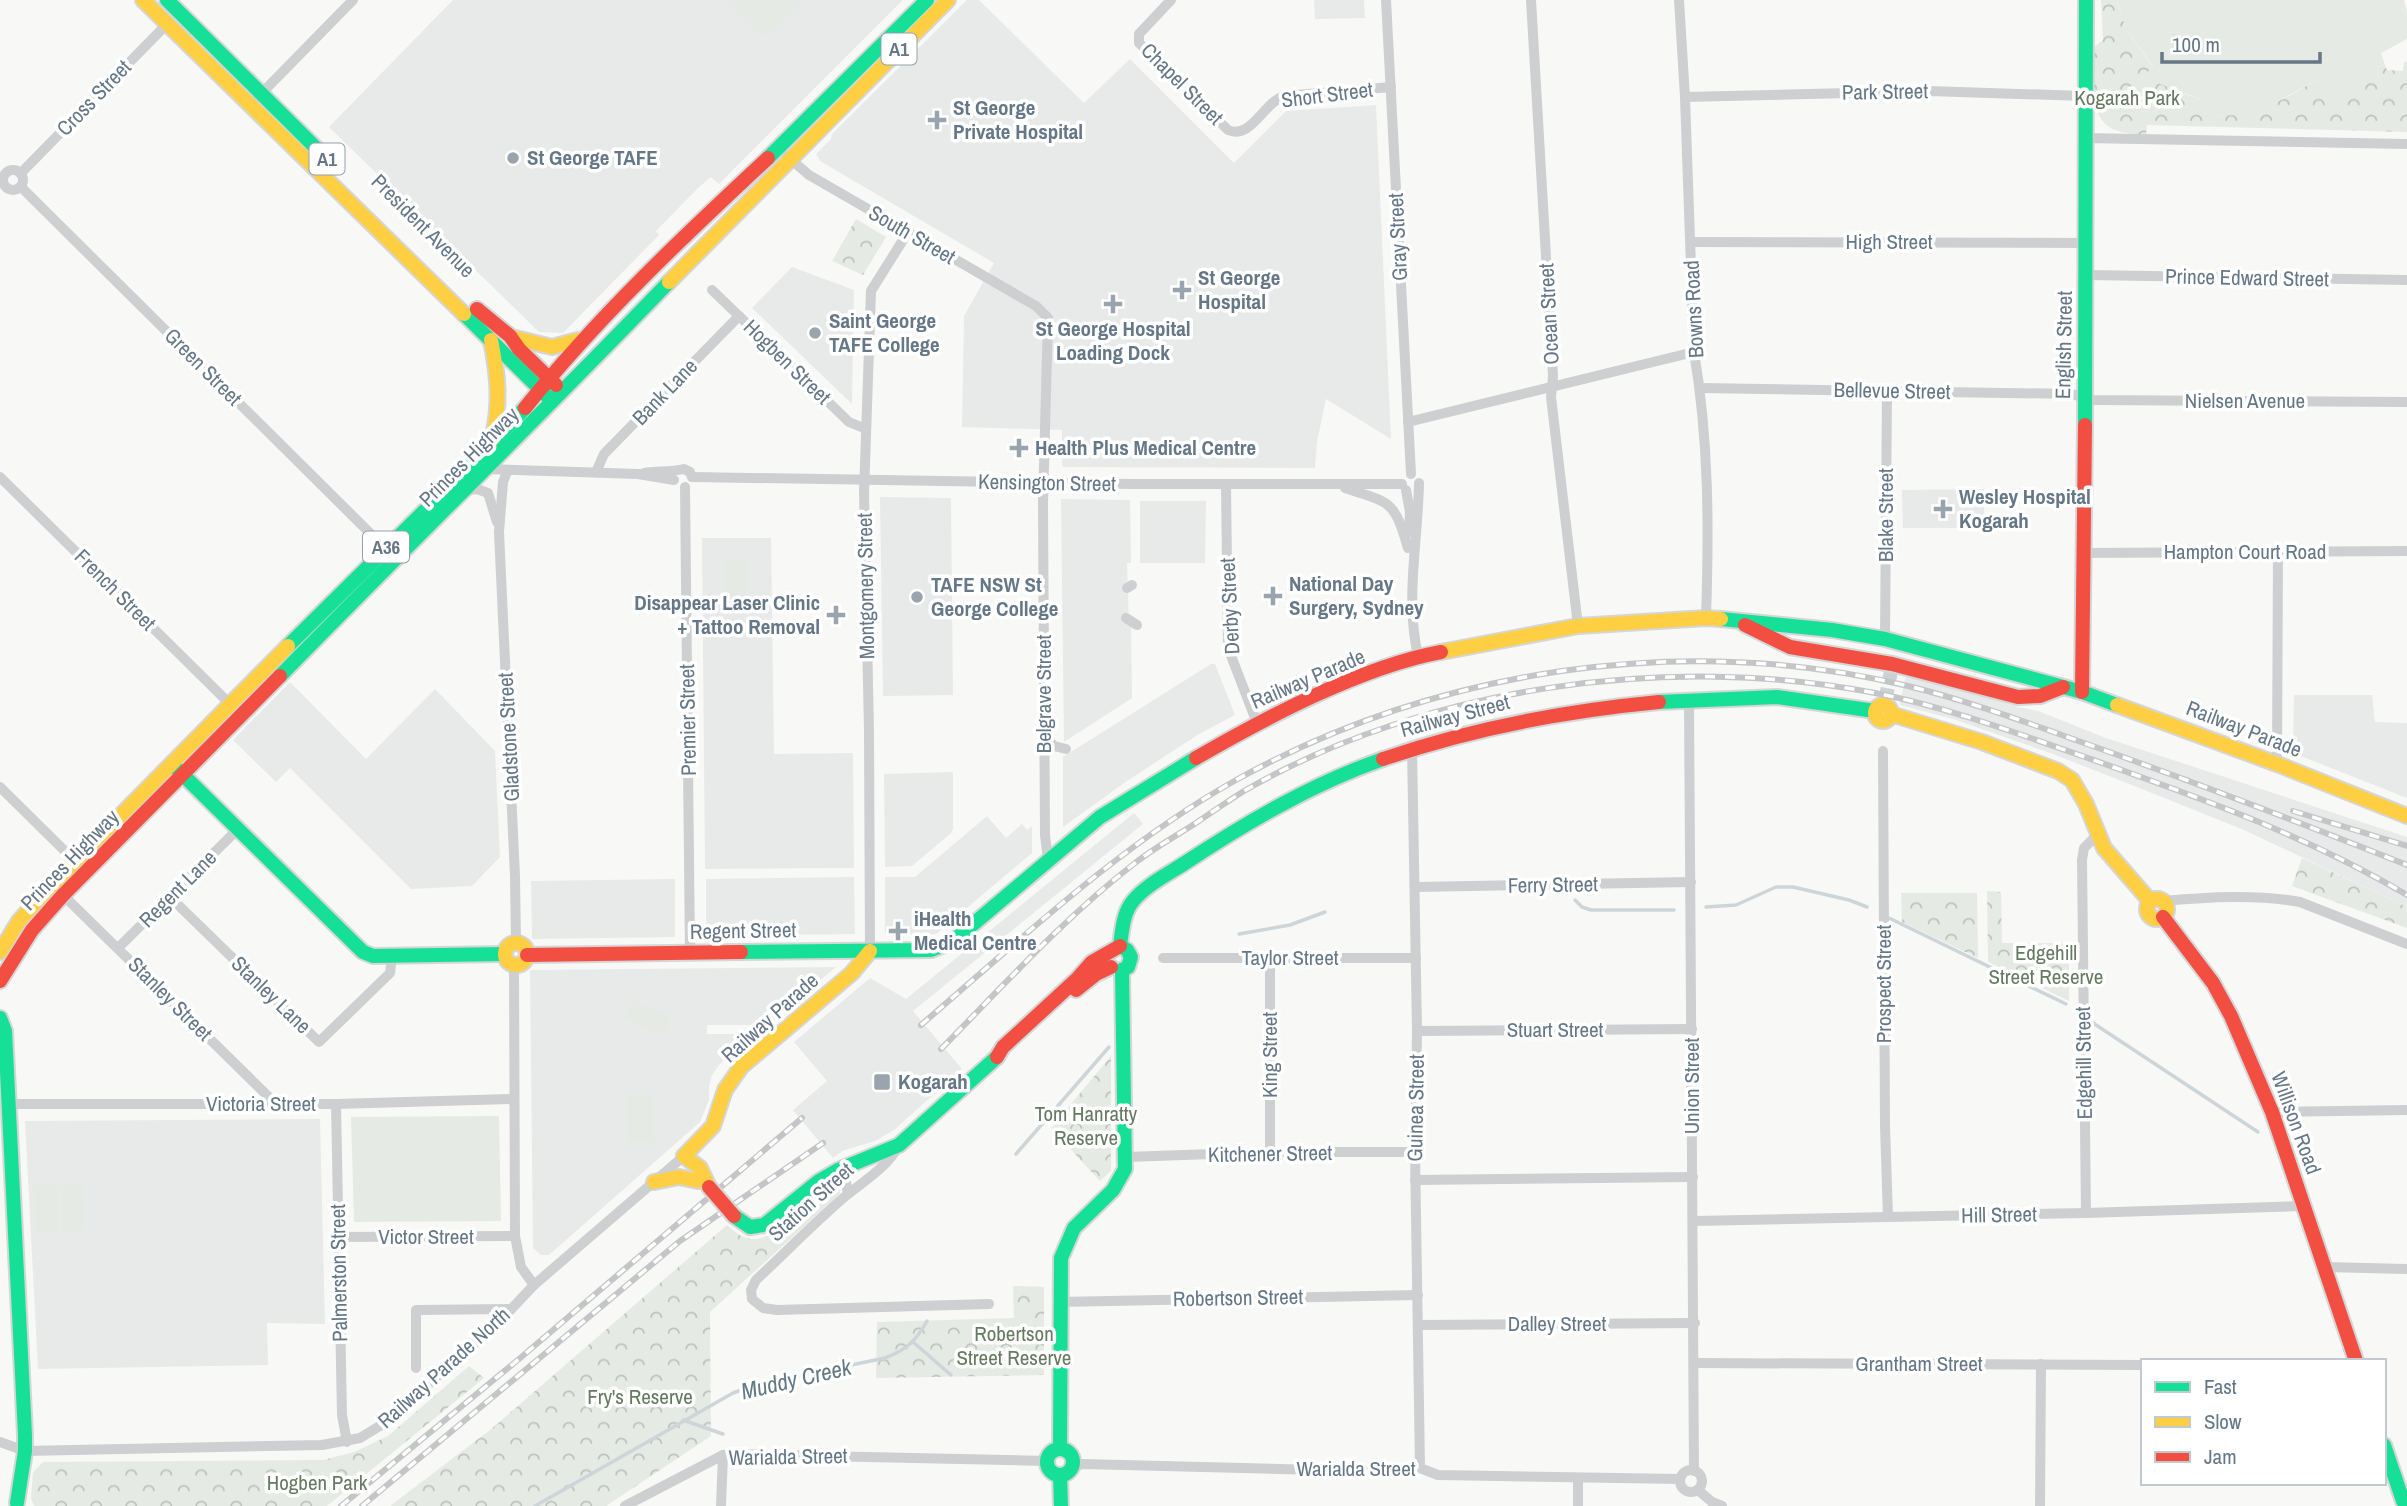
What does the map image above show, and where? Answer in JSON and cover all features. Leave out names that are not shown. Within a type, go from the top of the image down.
[{"type":"main road","name":"President Avenue","points":[[143,0],[491,340],[557,396]]},
{"type":"main road","name":"President Avenue","points":[[167,0],[182,6],[315,166]]},
{"type":"main road","name":"Princes Highway","points":[[0,951],[27,912],[75,861],[177,769],[557,396],[927,0]]},
{"type":"main road","name":"Princes Highway","points":[[0,981],[32,930],[177,769],[230,704],[526,408],[544,383],[588,334],[691,229],[784,153],[948,0]]},
{"type":"main road","name":"English Street","points":[[2082,692],[2087,275],[2084,138],[2086,0]]},
{"type":"main road","name":"President Avenue","points":[[257,97],[487,319],[510,336],[544,383]]},
{"type":"main road","name":"A1","points":[[510,336],[540,347],[557,348],[567,346],[588,334]]},
{"type":"main road","points":[[491,340],[500,385],[499,416],[491,444]]},
{"type":"main road","name":"Railway Parade","points":[[957,939],[1048,860],[1118,805],[1163,776],[1257,723],[1343,684],[1418,656],[1496,639],[1578,626],[1706,618],[1785,625],[1885,639],[2082,692],[2277,764],[2407,816]]},
{"type":"main road","name":"Railway Parade","points":[[1740,621],[1783,645],[2018,697],[2040,696],[2063,687]]},
{"type":"main road","points":[[1785,625],[1784,639],[1799,649]]},
{"type":"main road","name":"Railway Street","points":[[1126,1157],[1115,959],[1124,920],[1133,901],[1204,850],[1284,802],[1353,770],[1412,748],[1480,728],[1547,714],[1689,701],[1788,698],[1884,708],[2058,771],[2072,780],[2080,791],[2104,848],[2122,870],[2157,901]]},
{"type":"main road","points":[[177,769],[360,950],[373,956],[510,960],[522,964],[527,955],[525,948],[516,943],[507,947],[510,960]]},
{"type":"main road","name":"Willison Road","points":[[2157,901],[2167,910],[2162,918],[2213,983],[2231,1016],[2272,1112],[2355,1359]]},
{"type":"main road","name":"Regent Street","points":[[527,955],[931,950],[947,946],[957,939]]},
{"type":"main road","name":"Railway Parade","points":[[684,1156],[713,1126],[725,1090],[741,1067],[852,973],[870,951]]},
{"type":"main road","name":"Station Street","points":[[684,1156],[695,1161],[705,1175],[704,1184],[734,1216],[750,1227],[764,1225],[819,1181],[857,1161],[899,1145],[998,1056],[1003,1047],[1092,962],[1115,959]]},
{"type":"main road","points":[[0,1018],[5,1031],[25,1451],[16,1505]]},
{"type":"main road","points":[[1060,1449],[1059,1271],[1066,1240],[1081,1219],[1121,1181],[1126,1157]]},
{"type":"main road","points":[[654,1182],[679,1177],[704,1184]]},
{"type":"main road","points":[[1060,1449],[1071,1455],[1073,1466],[1068,1473],[1060,1475],[1049,1469],[1048,1461],[1052,1452],[1060,1449]]},
{"type":"main road","points":[[2386,1452],[2401,1503]]},
{"type":"main road","points":[[1060,1475],[1061,1506]]},
{"type":"street","points":[[257,97],[354,0]]},
{"type":"street","name":"Chapel Street","points":[[1171,0],[1139,34],[1139,43],[1228,131],[1235,133]]},
{"type":"street","name":"Gray Street","points":[[1386,0],[1408,422],[1415,479],[1412,629],[1418,656]]},
{"type":"street","name":"Ocean Street","points":[[1531,0],[1551,397],[1578,626]]},
{"type":"street","name":"Bowns Road","points":[[1679,0],[1694,352],[1700,388],[1709,508],[1706,618]]},
{"type":"street","name":"Cross Street","points":[[21,173],[167,24]]},
{"type":"street","name":"Short Street","points":[[1235,133],[1248,128],[1270,102],[1283,96],[1391,87]]},
{"type":"street","name":"Park Street","points":[[1685,97],[1929,90],[2084,96]]},
{"type":"street","points":[[2084,138],[2407,144]]},
{"type":"street","name":"South Street","points":[[784,153],[809,175],[1036,306],[1048,318]]},
{"type":"street","points":[[3,169],[21,173],[21,187],[3,190],[3,169]]},
{"type":"street","name":"Green Street","points":[[21,187],[385,548]]},
{"type":"street","name":"Montgomery Street","points":[[870,951],[870,744],[865,479],[871,291],[908,232]]},
{"type":"street","name":"High Street","points":[[1691,242],[2086,243]]},
{"type":"street","name":"Prince Edward Street","points":[[2087,275],[2407,280]]},
{"type":"street","name":"Hogben Street","points":[[712,290],[849,422],[866,429]]},
{"type":"street","name":"Bank Lane","points":[[596,472],[604,454],[739,316]]},
{"type":"street","name":"Belgrave Street","points":[[1048,318],[1045,483],[1045,835],[1048,860]]},
{"type":"street","points":[[1408,422],[1694,352]]},
{"type":"street","name":"Bellevue Street","points":[[1700,388],[2072,394],[2084,398]]},
{"type":"street","name":"Blake Street","points":[[1885,639],[1887,391]]},
{"type":"street","name":"Nielsen Avenue","points":[[2084,398],[2407,401]]},
{"type":"street","name":"Kensington Street","points":[[675,476],[686,469],[689,482],[865,479],[1404,487]]},
{"type":"street","points":[[484,470],[675,476],[679,486],[689,482]]},
{"type":"street","name":"Gladstone Street","points":[[507,472],[503,482],[499,531],[516,943]]},
{"type":"street","name":"French Street","points":[[0,477],[230,704]]},
{"type":"street","points":[[1404,487],[1415,490],[1415,479]]},
{"type":"street","name":"Premier Street","points":[[689,482],[691,953]]},
{"type":"street","name":"Derby Street","points":[[1226,484],[1228,648],[1257,723]]},
{"type":"street","points":[[1334,484],[1375,498],[1391,507],[1399,518],[1408,548]]},
{"type":"street","name":"Gray Street","points":[[1404,487],[1410,512],[1408,548],[1412,577]]},
{"type":"street","name":"Gladstone Street","points":[[463,490],[477,489],[488,493],[499,531]]},
{"type":"street","points":[[2277,764],[2278,551]]},
{"type":"street","name":"Hampton Court Road","points":[[2083,553],[2407,551]]},
{"type":"street","points":[[1126,618],[1137,625]]},
{"type":"street","name":"Union Street","points":[[1689,701],[1694,1471]]},
{"type":"street","points":[[1045,733],[1054,746],[1066,749]]},
{"type":"street","name":"Guinea Street","points":[[1412,748],[1420,1468]]},
{"type":"street","name":"Prospect Street","points":[[1883,751],[1888,1217]]},
{"type":"street","points":[[0,787],[75,861]]},
{"type":"street","name":"Regent Lane","points":[[118,948],[238,829]]},
{"type":"street","name":"Edgehill Street","points":[[2085,1213],[2082,860],[2084,848],[2098,834]]},
{"type":"street","name":"Ferry Street","points":[[1415,887],[1690,882]]},
{"type":"street","name":"Stanley Street","points":[[63,895],[276,1104]]},
{"type":"street","name":"Stanley Lane","points":[[170,897],[319,1042],[390,973],[392,956]]},
{"type":"street","points":[[2157,901],[2213,898],[2282,899],[2300,902],[2407,944]]},
{"type":"street","name":"Taylor Street","points":[[1163,958],[1416,958]]},
{"type":"street","name":"King Street","points":[[1270,958],[1270,1152]]},
{"type":"street","points":[[510,960],[515,1236],[521,1266],[534,1286]]},
{"type":"street","name":"Stuart Street","points":[[1417,1031],[1692,1030]]},
{"type":"street","name":"Victoria Street","points":[[8,1104],[336,1104],[514,1099]]},
{"type":"street","name":"Palmerston Street","points":[[336,1104],[342,1415],[347,1442]]},
{"type":"street","points":[[2272,1112],[2407,1110]]},
{"type":"street","name":"Station Street","points":[[899,1145],[893,1156],[756,1280],[751,1290],[752,1299],[759,1306],[777,1310],[989,1304]]},
{"type":"street","name":"Kitchener Street","points":[[1126,1157],[1270,1152],[1415,1152]]},
{"type":"street","name":"Railway Parade North","points":[[25,1451],[322,1445],[360,1438],[383,1424],[443,1373],[534,1286],[684,1156]]},
{"type":"street","points":[[857,1161],[864,1183]]},
{"type":"street","points":[[838,1170],[846,1182],[848,1194]]},
{"type":"street","points":[[1415,1180],[1693,1177]]},
{"type":"street","name":"Hill Street","points":[[1694,1221],[2304,1206]]},
{"type":"street","name":"Victor Street","points":[[338,1237],[515,1236]]},
{"type":"street","points":[[2325,1267],[2407,1269]]},
{"type":"street","name":"Robertson Street","points":[[1059,1302],[1418,1295]]},
{"type":"street","points":[[416,1368],[416,1311],[511,1309]]},
{"type":"street","name":"Dalley Street","points":[[1419,1325],[1695,1323]]},
{"type":"street","name":"Grantham Street","points":[[1695,1363],[2141,1365]]},
{"type":"street","points":[[2040,1506],[2041,1364]]},
{"type":"street","points":[[0,1442],[25,1451]]},
{"type":"street","name":"Warialda Street","points":[[625,1506],[723,1455],[746,1453],[1048,1461]]},
{"type":"street","points":[[721,1506],[723,1455]]},
{"type":"street","name":"Warialda Street","points":[[1073,1466],[1083,1464],[1399,1472],[1420,1468],[1438,1475],[1680,1479]]},
{"type":"street","points":[[1694,1471],[1700,1475],[1702,1481],[1698,1490],[1691,1492],[1681,1486],[1680,1479],[1684,1472],[1694,1471]]},
{"type":"street","points":[[1578,1478],[1578,1506]]},
{"type":"street","points":[[1698,1490],[1712,1502],[1722,1506]]},
{"type":"shaded area","name":"St George TAFE","points":[[453,0],[903,0],[719,184],[711,177],[698,188],[656,231],[659,235],[563,333],[539,332],[329,127]]},
{"type":"shaded area","name":"St George Hospital","points":[[967,0],[979,0],[1084,103],[1130,59],[1234,163],[1286,111],[1376,105],[1391,439],[1326,399],[1317,442],[1315,468],[1064,467],[1062,430],[962,427],[964,316],[994,263],[820,161],[816,154],[831,139],[832,134]]},
{"type":"shaded area","points":[[1314,0],[1364,0],[1365,18],[1315,19]]},
{"type":"shaded area","name":"Saint George TAFE College","points":[[792,267],[854,290],[852,404],[752,308]]},
{"type":"shaded area","name":"Wesley Hospital Kogarah","points":[[1984,489],[1984,528],[1903,528],[1902,490]]},
{"type":"shaded area","name":"TAFE NSW St George College","points":[[880,497],[951,498],[953,695],[883,696]]},
{"type":"shaded area","points":[[1061,499],[1130,500],[1131,563],[1127,563],[1132,698],[1064,742]]},
{"type":"shaded area","points":[[1140,501],[1206,501],[1205,563],[1140,563]]},
{"type":"shaded area","points":[[702,538],[771,538],[774,754],[853,753],[854,868],[705,869]]},
{"type":"shaded area","points":[[1215,664],[1235,715],[1199,734],[1063,827],[1063,757]]},
{"type":"shaded area","points":[[1906,674],[2038,711],[2106,738],[2407,837],[2407,907],[2244,830],[2142,789],[1953,719],[1900,705]]},
{"type":"shaded area","points":[[290,682],[366,759],[435,689],[495,751],[500,857],[472,886],[411,889],[290,768],[276,782],[233,740]]},
{"type":"shaded area","points":[[2294,695],[2372,695],[2375,722],[2407,723],[2407,798],[2293,753]]},
{"type":"shaded area","points":[[953,772],[951,833],[912,866],[885,867],[884,774]]},
{"type":"shaded area","points":[[1134,813],[1143,824],[913,1011],[962,1069],[894,1130],[875,1141],[842,1151],[833,1158],[793,1110],[827,1081],[794,1042],[870,978],[906,999]]},
{"type":"shaded area","points":[[987,816],[1006,838],[1022,824],[1027,830],[1032,826],[1032,853],[936,934],[887,935],[885,877],[915,877]]},
{"type":"shaded area","points":[[854,877],[855,934],[706,936],[706,879]]},
{"type":"shaded area","points":[[675,879],[675,937],[532,939],[531,881]]},
{"type":"shaded area","points":[[836,967],[767,1025],[707,1025],[707,1034],[754,1034],[719,1065],[712,1075],[709,1100],[700,1122],[549,1255],[541,1255],[533,1248],[530,970]]},
{"type":"shaded area","points":[[320,1119],[325,1324],[267,1323],[268,1365],[38,1369],[25,1121]]},
{"type":"green space","points":[[728,0],[801,0],[765,37]]},
{"type":"green space","name":"Kogarah Park","points":[[2101,0],[2117,0],[2126,29],[2153,67],[2147,73],[2185,94],[2209,102],[2208,116],[2241,113],[2266,106],[2318,79],[2332,105],[2362,70],[2385,65],[2387,70],[2403,71],[2404,62],[2407,62],[2407,132],[2147,125],[2146,135],[2118,131],[2108,126],[2101,118],[2096,107],[2092,83],[2093,48],[2103,40]]},
{"type":"green space","points":[[2117,0],[2404,0],[2407,39],[2381,53],[2385,65],[2363,70],[2367,83],[2362,91],[2331,105],[2318,79],[2262,110],[2238,115],[2207,116],[2208,102],[2160,84],[2147,73],[2153,66],[2126,29]]},
{"type":"green space","points":[[856,219],[886,237],[863,275],[832,261]]},
{"type":"green space","points":[[725,560],[746,560],[746,605],[725,605]]},
{"type":"green space","points":[[2302,858],[2407,907],[2407,928],[2292,886]]},
{"type":"green space","name":"Edgehill Street Reserve","points":[[1987,891],[2001,892],[2002,943],[2069,943],[2069,1001],[1988,962]]},
{"type":"green space","points":[[1901,893],[1977,893],[1978,958],[1902,922]]},
{"type":"green space","points":[[633,1000],[671,1016],[663,1035],[625,1018]]},
{"type":"green space","name":"Tom Hanratty Reserve","points":[[1111,1056],[1111,1171],[1100,1181],[1051,1128]]},
{"type":"green space","points":[[653,1094],[654,1141],[628,1142],[626,1095]]},
{"type":"green space","points":[[499,1116],[501,1221],[354,1222],[351,1117]]},
{"type":"green space","name":"Fry's Reserve","points":[[832,1182],[839,1186],[840,1194],[710,1312],[711,1436],[606,1506],[390,1506],[490,1430],[727,1225],[738,1234],[751,1239],[771,1234],[794,1218]]},
{"type":"green space","points":[[83,1184],[84,1231],[63,1231],[62,1185]]},
{"type":"green space","points":[[56,1185],[57,1232],[35,1232],[34,1186]]},
{"type":"green space","name":"Robertson Street Reserve","points":[[1013,1286],[1044,1287],[1044,1375],[876,1378],[877,1322],[1014,1318]]},
{"type":"green space","name":"Hogben Park","points":[[469,1366],[484,1378],[327,1506],[34,1506],[31,1498],[33,1472],[43,1462],[323,1460],[354,1452],[388,1436]]},
{"type":"waterway","points":[[1706,907],[1736,905],[1776,887],[1793,887],[1867,907]]},
{"type":"waterway","points":[[1575,900],[1582,907],[1591,910],[1674,910]]},
{"type":"waterway","points":[[1239,934],[1290,925],[1325,912]]},
{"type":"waterway","points":[[1889,918],[2066,1004]]},
{"type":"waterway","points":[[2093,1023],[2258,1132]]},
{"type":"waterway","points":[[1016,1154],[1109,1047]]},
{"type":"waterway","name":"Muddy Creek","points":[[535,1506],[733,1393],[755,1385],[885,1358],[910,1344],[927,1321]]},
{"type":"waterway","points":[[913,1342],[951,1375]]},
{"type":"waterway","points":[[683,1420],[723,1434]]},
{"type":"tunnel","points":[[1885,702],[1891,671]]},
{"type":"railway","points":[[921,1025],[1112,863],[1193,806],[1236,780],[1314,742],[1395,710],[1478,687],[1564,671],[1650,662],[1737,662],[1823,670],[1908,686],[1953,698],[2127,758],[2407,865]]},
{"type":"railway","points":[[941,1049],[1035,953],[1109,884],[1150,852],[1244,791],[1315,755],[1390,726],[1469,703],[1551,688],[1633,679],[1716,677],[1797,681],[1875,693],[1928,706],[1981,721],[2085,757],[2249,818],[2369,873],[2407,895]]},
{"type":"railway","points":[[2293,811],[2407,846]]},
{"type":"railway","points":[[341,1506],[519,1359],[802,1118]]},
{"type":"railway","points":[[362,1506],[680,1241],[823,1143]]},
{"type":"traffic: fast","points":[[167,0],[332,164]]},
{"type":"traffic: fast","points":[[768,158],[927,0]]},
{"type":"traffic: fast","points":[[2085,425],[2086,0]]},
{"type":"traffic: fast","points":[[280,676],[669,282]]},
{"type":"traffic: fast","points":[[464,314],[547,396]]},
{"type":"traffic: fast","points":[[288,646],[525,408]]},
{"type":"traffic: fast","points":[[1721,619],[1832,630],[1885,639],[2082,692],[2117,705]]},
{"type":"traffic: fast","points":[[1659,702],[1777,697],[1875,711]]},
{"type":"traffic: fast","points":[[741,952],[931,950],[952,942],[1100,817],[1196,758]]},
{"type":"traffic: fast","points":[[1120,946],[1127,911],[1138,895],[1151,885],[1281,805],[1331,780],[1383,759]]},
{"type":"traffic: fast","points":[[176,768],[363,952],[373,956],[505,954]]},
{"type":"traffic: fast","points":[[1120,946],[1127,950],[1131,957],[1128,967],[1122,970]]},
{"type":"traffic: fast","points":[[1060,1449],[1061,1258],[1074,1228],[1113,1190],[1125,1169],[1122,970]]},
{"type":"traffic: fast","points":[[0,1018],[5,1031],[25,1435],[17,1503]]},
{"type":"traffic: fast","points":[[734,1216],[750,1227],[764,1225],[819,1181],[838,1170],[899,1145],[997,1057]]},
{"type":"traffic: fast","points":[[1060,1449],[1069,1453],[1073,1462],[1069,1471],[1060,1475],[1051,1471],[1047,1462],[1051,1453],[1060,1449]]},
{"type":"traffic: fast","points":[[2386,1451],[2403,1501]]},
{"type":"traffic: fast","points":[[1060,1475],[1061,1506]]},
{"type":"traffic: slow","points":[[143,0],[464,314]]},
{"type":"traffic: slow","points":[[669,282],[948,0]]},
{"type":"traffic: slow","points":[[511,337],[552,347],[578,340]]},
{"type":"traffic: slow","points":[[491,340],[498,390],[492,440]]},
{"type":"traffic: slow","points":[[1441,652],[1578,626],[1721,619]]},
{"type":"traffic: slow","points":[[0,952],[19,921],[46,891],[288,646]]},
{"type":"traffic: slow","points":[[1880,705],[1886,705],[1891,713],[1889,719],[1880,721],[1875,716],[1875,710],[1880,705]]},
{"type":"traffic: slow","points":[[2117,705],[2407,816]]},
{"type":"traffic: slow","points":[[1891,714],[1982,742],[2058,771],[2072,780],[2086,804],[2104,848],[2150,901]]},
{"type":"traffic: slow","points":[[2153,899],[2161,899],[2167,909],[2161,919],[2153,919],[2147,913],[2147,905],[2153,899]]},
{"type":"traffic: slow","points":[[516,943],[524,946],[527,954],[524,962],[516,965],[508,962],[505,954],[508,946],[516,943]]},
{"type":"traffic: slow","points":[[684,1156],[713,1126],[725,1090],[741,1067],[852,973],[870,951]]},
{"type":"traffic: slow","points":[[684,1156],[700,1168],[709,1187]]},
{"type":"traffic: slow","points":[[654,1182],[679,1177],[698,1181]]},
{"type":"traffic: jam","points":[[525,408],[612,310],[768,158]]},
{"type":"traffic: jam","points":[[477,309],[510,336],[519,349],[556,385]]},
{"type":"traffic: jam","points":[[2082,692],[2085,425]]},
{"type":"traffic: jam","points":[[1745,625],[1790,647],[1892,664],[2018,697],[2040,696],[2063,687]]},
{"type":"traffic: jam","points":[[1196,758],[1284,710],[1347,681],[1410,659],[1441,652]]},
{"type":"traffic: jam","points":[[0,981],[32,930],[63,895],[280,676]]},
{"type":"traffic: jam","points":[[1383,759],[1451,738],[1519,722],[1588,710],[1659,702]]},
{"type":"traffic: jam","points":[[2163,917],[2213,983],[2231,1016],[2272,1112],[2355,1359]]},
{"type":"traffic: jam","points":[[997,1057],[1003,1047],[1092,962],[1120,946]]},
{"type":"traffic: jam","points":[[527,955],[741,952]]},
{"type":"traffic: jam","points":[[1076,990],[1096,974],[1111,967]]},
{"type":"traffic: jam","points":[[709,1187],[734,1216]]},
{"type":"place","name":"St George Private Hospital","points":[[937,120]]},
{"type":"place","name":"St George TAFE","points":[[513,158]]},
{"type":"place","name":"St George Hospital","points":[[1182,290]]},
{"type":"place","name":"St George Hospital Loading Dock","points":[[1113,304]]},
{"type":"place","name":"Saint George TAFE College","points":[[815,333]]},
{"type":"place","name":"Health Plus Medical Centre","points":[[1019,448]]},
{"type":"place","name":"Wesley Hospital Kogarah","points":[[1943,509]]},
{"type":"place","name":"National Day Surgery, Sydney","points":[[1273,596]]},
{"type":"place","name":"TAFE NSW St George College","points":[[917,597]]},
{"type":"place","name":"Disappear Laser Clinic + Tattoo Removal","points":[[836,615]]},
{"type":"place","name":"iHealth Medical Centre","points":[[898,931]]},
{"type":"place","name":"Kogarah","points":[[882,1082]]}]
